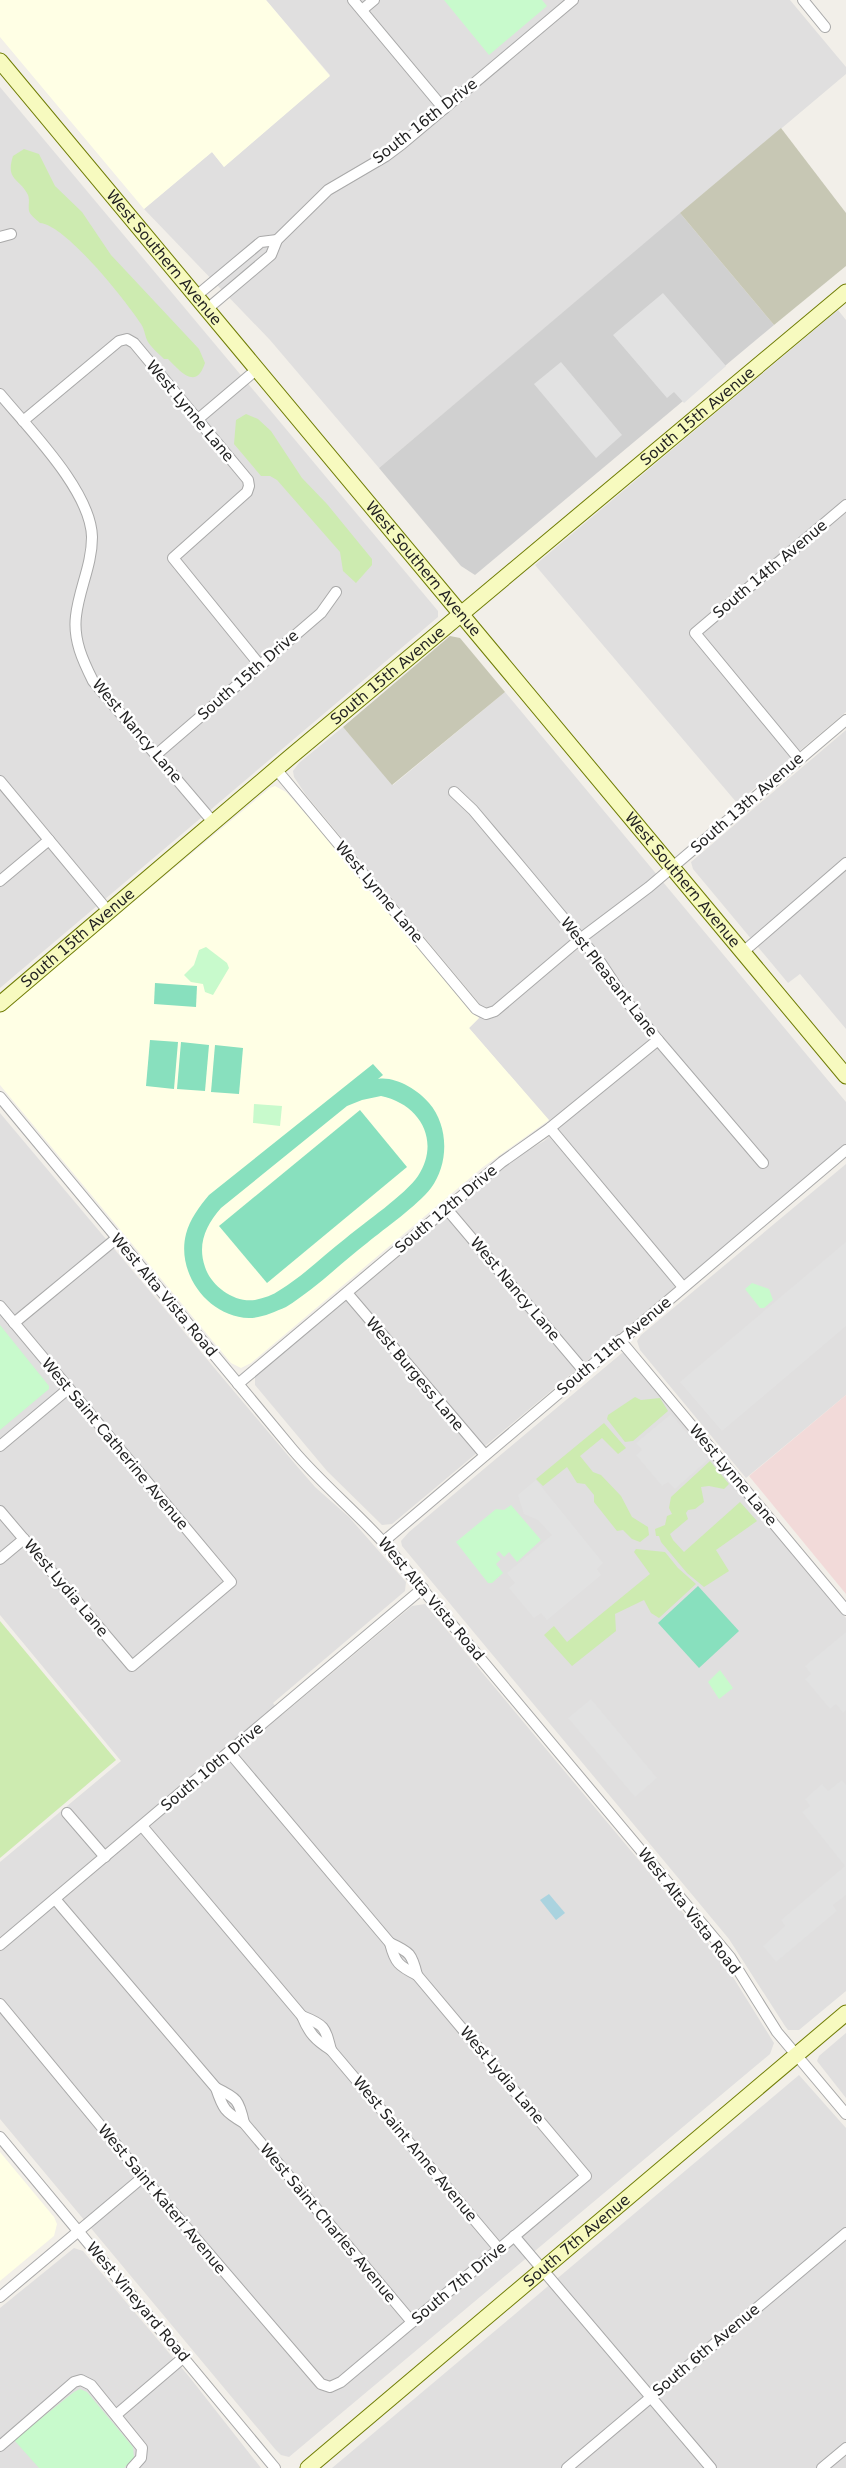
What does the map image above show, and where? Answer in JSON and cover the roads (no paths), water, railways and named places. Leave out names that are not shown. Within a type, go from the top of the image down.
[{"type":"main road","name":"West Southern Avenue","points":[[0,61],[743,952],[843,1067]]},
{"type":"main road","name":"South 15th Avenue","points":[[0,1004],[460,614],[846,292]]},
{"type":"main road","name":"South 7th Avenue","points":[[308,2468],[846,2013]]},
{"type":"street","points":[[353,0],[444,109]]},
{"type":"street","points":[[362,10],[374,0]]},
{"type":"street","name":"South 16th Drive","points":[[206,310],[271,255],[277,240],[328,190],[386,156],[572,0]]},
{"type":"street","points":[[803,0],[824,27]]},
{"type":"street","points":[[0,237],[12,234]]},
{"type":"street","name":"South 16th Drive","points":[[195,297],[261,242],[277,240]]},
{"type":"street","points":[[241,260],[252,272]]},
{"type":"street","name":"West Lynne Lane","points":[[23,421],[119,341],[127,339],[134,343],[248,480],[247,492],[173,558],[259,664]]},
{"type":"street","points":[[197,420],[256,370]]},
{"type":"street","name":"West Nancy Lane","points":[[0,394],[71,483],[88,519],[92,536],[90,562],[76,616],[76,637],[81,659],[94,682],[213,822]]},
{"type":"street","name":"South 14th Avenue","points":[[799,759],[696,633],[846,505]]},
{"type":"street","name":"South 15th Drive","points":[[157,754],[259,664],[321,613],[336,592]]},
{"type":"street","name":"South 13th Avenue","points":[[483,1014],[495,1011],[580,939],[673,867],[846,720]]},
{"type":"street","name":"West Lynne Lane","points":[[276,769],[476,1009],[483,1014]]},
{"type":"street","points":[[0,782],[108,911]]},
{"type":"street","name":"West Pleasant Lane","points":[[454,792],[473,810],[580,939],[658,1040],[763,1163]]},
{"type":"street","points":[[0,881],[49,840]]},
{"type":"street","points":[[743,952],[846,864]]},
{"type":"street","name":"South 12th Drive","points":[[238,1384],[502,1162],[550,1128],[658,1040]]},
{"type":"street","name":"West Alta Vista Road","points":[[0,1097],[321,1482],[359,1516],[423,1588],[730,1957],[777,2032],[846,2114]]},
{"type":"street","points":[[550,1128],[683,1287]]},
{"type":"street","name":"South 11th Avenue","points":[[383,1542],[846,1150]]},
{"type":"street","name":"West Nancy Lane","points":[[446,1208],[584,1371]]},
{"type":"street","points":[[14,1323],[117,1238]]},
{"type":"street","name":"West Burgess Lane","points":[[347,1293],[484,1455]]},
{"type":"street","name":"West Saint Catherine Avenue","points":[[0,1306],[231,1582],[132,1666]]},
{"type":"street","name":"West Lynne Lane","points":[[620,1340],[846,1610]]},
{"type":"street","points":[[0,1446],[68,1389]]},
{"type":"street","name":"West Lydia Lane","points":[[0,1511],[132,1666]]},
{"type":"street","points":[[0,1559],[24,1539]]},
{"type":"street","name":"South 10th Drive","points":[[0,1945],[423,1588]]},
{"type":"street","name":"West Lydia Lane","points":[[229,1752],[390,1943],[394,1958],[401,1967],[417,1975],[586,2176]]},
{"type":"street","points":[[67,1813],[105,1857]]},
{"type":"street","name":"West Saint Anne Avenue","points":[[142,1826],[302,2016],[308,2032],[315,2040],[331,2050],[499,2249]]},
{"type":"street","name":"West Saint Charles Avenue","points":[[55,1899],[216,2088],[222,2107],[228,2114],[244,2123],[412,2322]]},
{"type":"street","name":"West Lydia Lane","points":[[390,1943],[406,1950],[413,1957],[417,1975]]},
{"type":"street","name":"West Saint Kateri Avenue","points":[[0,2004],[143,2177],[320,2384],[330,2387]]},
{"type":"street","name":"West Saint Anne Avenue","points":[[302,2016],[321,2024],[326,2029],[331,2050]]},
{"type":"street","name":"West Saint Charles Avenue","points":[[216,2088],[234,2096],[240,2104],[244,2123]]},
{"type":"street","name":"West Vineyard Road","points":[[0,2137],[275,2468]]},
{"type":"street","name":"South 7th Drive","points":[[330,2387],[341,2382],[586,2176]]},
{"type":"street","points":[[0,2297],[143,2177]]},
{"type":"street","name":"South 6th Avenue","points":[[567,2468],[846,2233]]},
{"type":"street","points":[[514,2236],[711,2468]]},
{"type":"street","points":[[116,2415],[184,2357]]},
{"type":"street","points":[[0,2446],[74,2382],[81,2380],[91,2385],[138,2442],[143,2454],[132,2468]]},
{"type":"street","points":[[822,2468],[846,2448]]},
{"type":"water","points":[[549,1894],[565,1913],[556,1920],[540,1900]]}]
